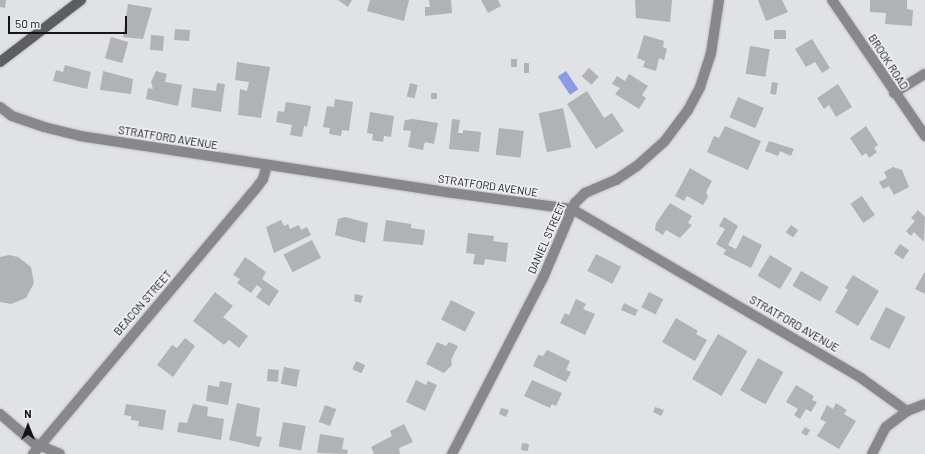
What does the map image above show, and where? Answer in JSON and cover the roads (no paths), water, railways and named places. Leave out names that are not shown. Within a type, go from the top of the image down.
[{"type":"main road","points":[[0,62],[81,0]]},
{"type":"street","name":"DANIEL STREET","points":[[452,454],[543,278],[572,209],[579,197],[616,180],[638,166],[681,121],[700,87],[709,58],[719,0]]},
{"type":"street","name":"BROOK ROAD","points":[[832,0],[894,93],[925,136]]},
{"type":"street","points":[[894,93],[925,74]]},
{"type":"street","name":"STRATFORD AVENUE","points":[[0,107],[12,116],[38,125],[80,136],[267,165],[572,209],[861,378],[908,411]]},
{"type":"street","name":"BEACON STREET","points":[[36,450],[254,192],[263,179],[267,165]]},
{"type":"street","points":[[872,454],[886,427],[908,411],[925,404]]},
{"type":"street","points":[[0,414],[36,450],[60,454]]},
{"type":"water","points":[[566,71],[578,89],[570,95],[558,77]]}]
